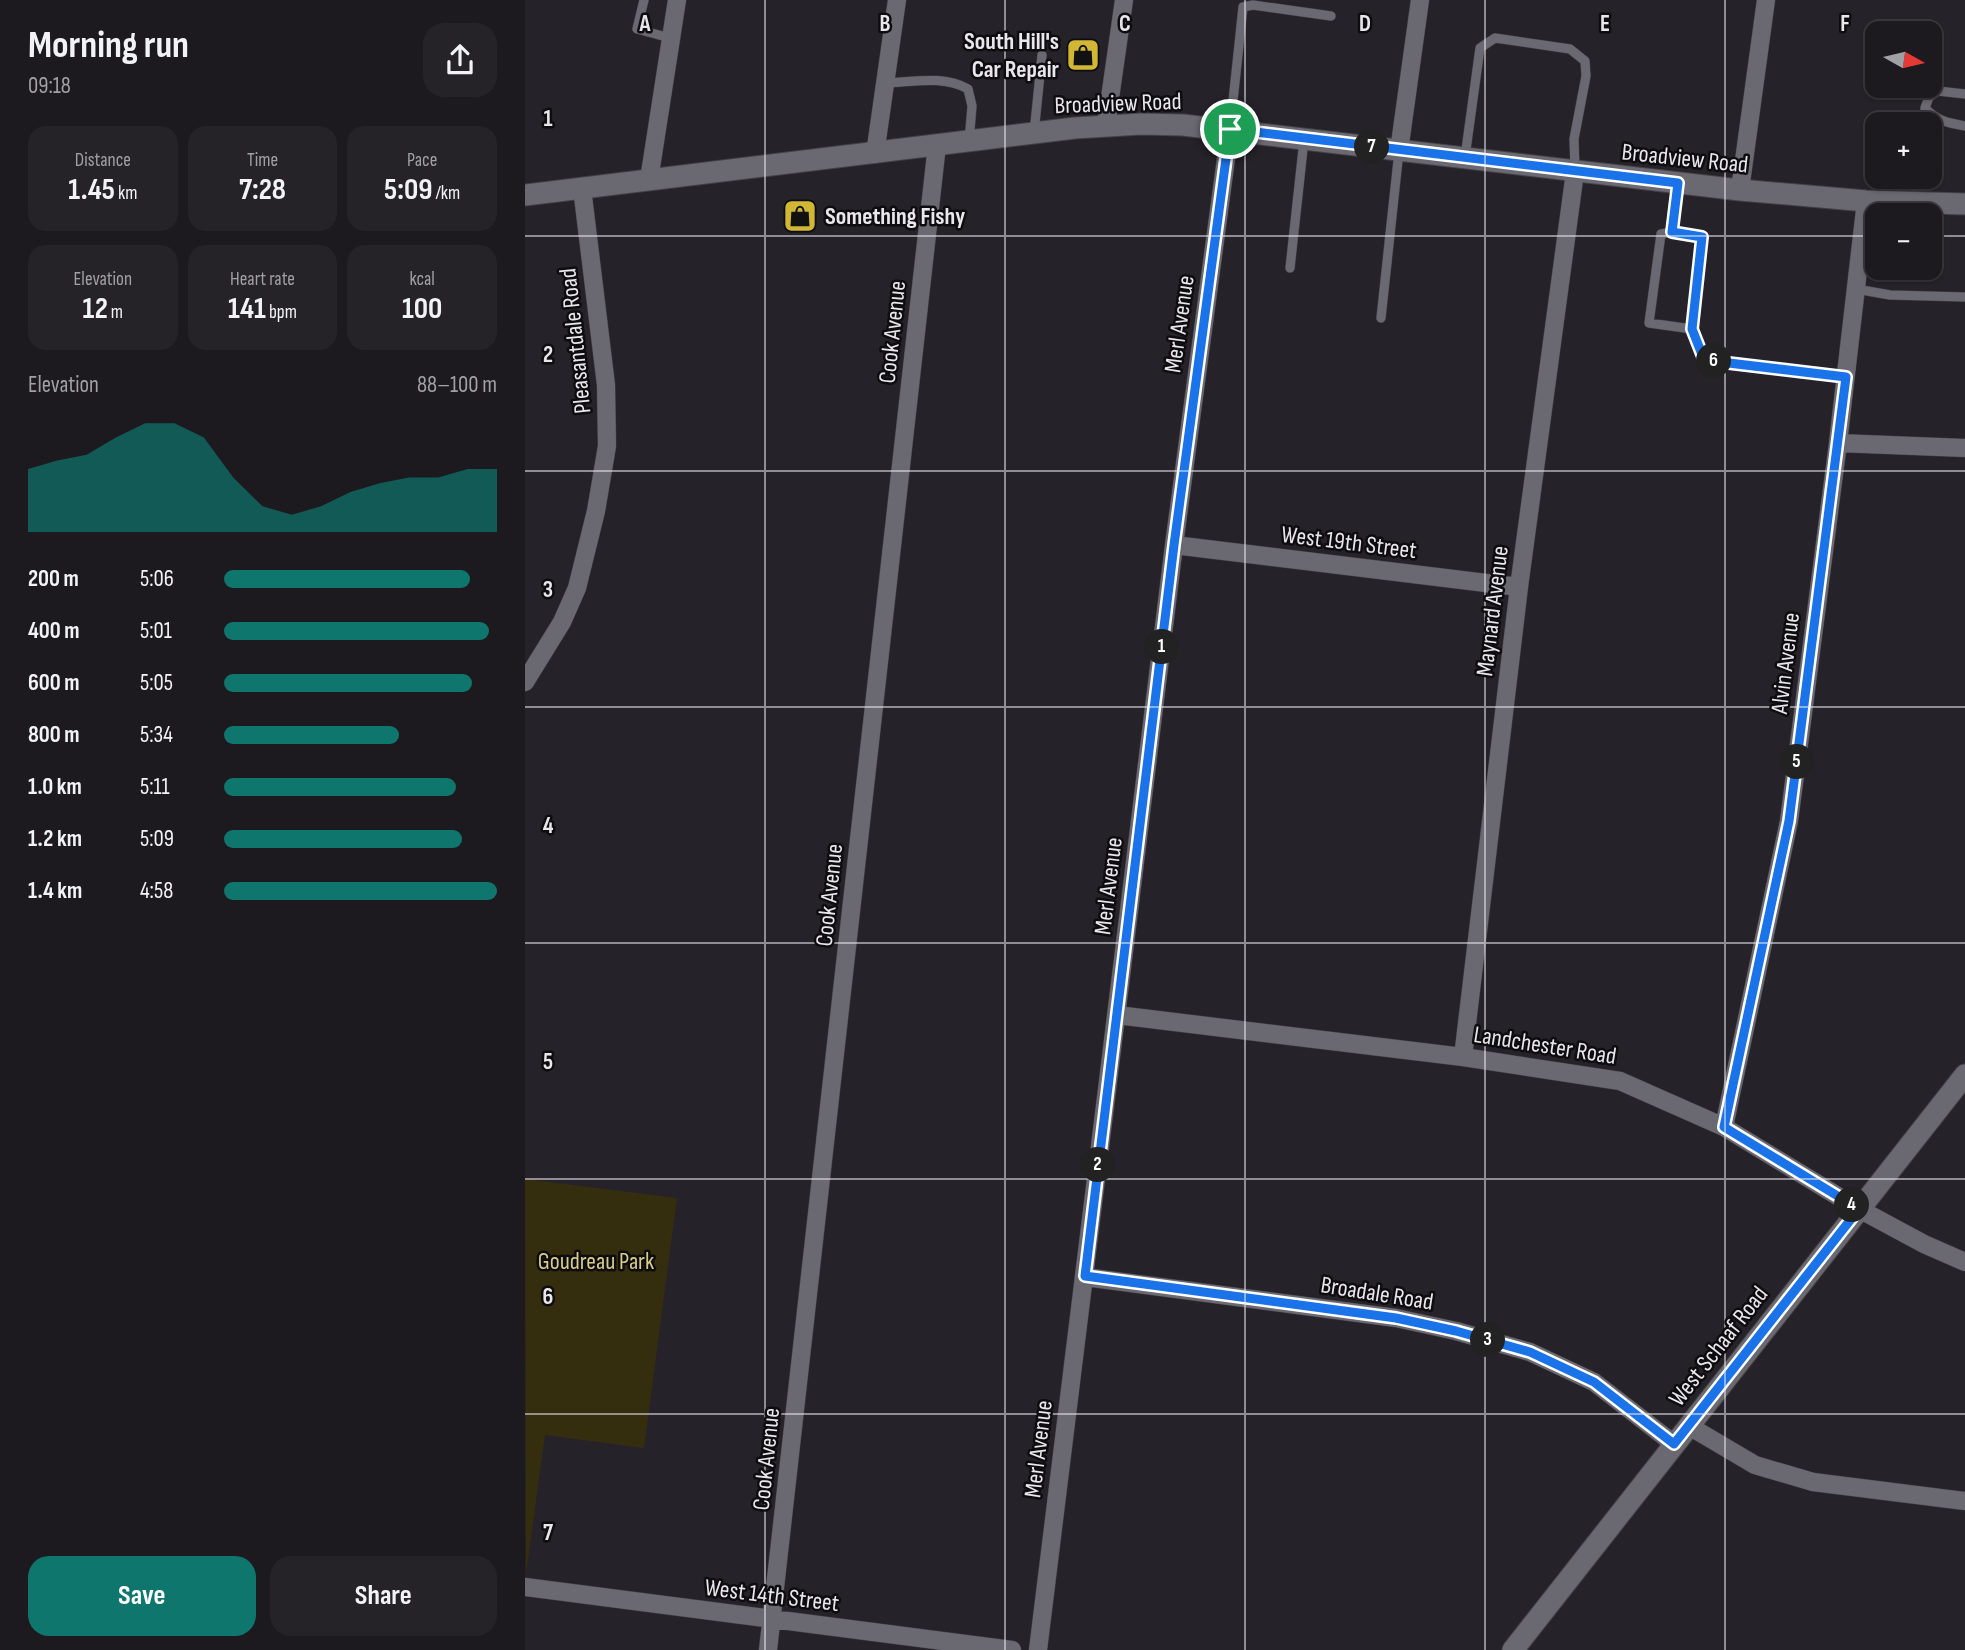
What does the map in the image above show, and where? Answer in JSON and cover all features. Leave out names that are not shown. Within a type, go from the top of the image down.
[{"type":"main road","name":"Broadview Road","points":[[525,195],[1106,126],[1183,125],[1739,190],[1866,201],[1965,204]]},
{"type":"main road","name":"West Schaaf Road","points":[[1513,1650],[1965,1075]]},
{"type":"street","points":[[649,180],[677,0]]},
{"type":"street","points":[[876,154],[897,0]]},
{"type":"street","points":[[1106,126],[1124,0]]},
{"type":"street","points":[[1399,151],[1420,0]]},
{"type":"street","points":[[1739,190],[1766,0]]},
{"type":"street","name":"Merl Avenue","points":[[1038,1650],[1174,545],[1230,129]]},
{"type":"street","name":"Cook Avenue","points":[[768,1650],[937,145]]},
{"type":"street","name":"Maynard Avenue","points":[[1463,1056],[1519,587],[1575,172]]},
{"type":"street","name":"Pleasantdale Road","points":[[525,682],[562,622],[577,588],[594,524],[607,446],[605,376],[582,188]]},
{"type":"street","name":"Alvin Avenue","points":[[1724,1127],[1789,821],[1866,201]]},
{"type":"street","points":[[1838,443],[1965,448]]},
{"type":"street","name":"West 19th Street","points":[[1174,545],[1519,587]]},
{"type":"street","name":"Landchester Road","points":[[1117,1015],[1463,1056],[1620,1081],[1724,1127],[1859,1209],[1924,1244],[1965,1262]]},
{"type":"street","name":"Broadale Road","points":[[1085,1276],[1396,1318],[1456,1331],[1530,1352],[1594,1382],[1674,1444]]},
{"type":"street","points":[[1689,1426],[1755,1465],[1813,1482],[1965,1501]]},
{"type":"street","name":"West 14th Street","points":[[525,1587],[1012,1650]]},
{"type":"lane","points":[[644,0],[637,29],[670,38]]},
{"type":"lane","points":[[1230,129],[1243,7],[1253,5],[1331,16]]},
{"type":"lane","points":[[1465,159],[1480,48],[1495,38],[1570,49],[1585,61],[1586,76],[1574,139],[1575,172]]},
{"type":"lane","points":[[1033,134],[1042,55]]},
{"type":"lane","points":[[885,83],[938,80],[955,82],[968,89],[972,107],[969,142]]},
{"type":"lane","points":[[1965,94],[1938,91],[1929,97],[1925,108],[1946,123],[1965,126]]},
{"type":"lane","points":[[1290,268],[1305,139]]},
{"type":"lane","points":[[1381,318],[1399,151]]},
{"type":"lane","points":[[1672,232],[1678,183]]},
{"type":"lane","points":[[1692,329],[1649,323],[1661,234],[1672,232],[1702,237],[1692,329],[1700,354],[1712,361],[1846,377]]},
{"type":"lane","points":[[1856,289],[1890,295],[1965,297]]},
{"type":"green space","name":"Goudreau Park","points":[[525,1179],[677,1198],[644,1448],[545,1435],[526,1574]]},
{"type":"place","name":"South Hill's Car Repair","points":[[1083,55]]},
{"type":"place","name":"Something Fishy","points":[[800,216]]},
{"type":"route","points":[[1230,129],[1678,183],[1672,232],[1702,237],[1692,329],[1700,354],[1712,361],[1846,377],[1789,821],[1724,1127],[1859,1209],[1674,1444],[1594,1382],[1530,1352],[1456,1331],[1396,1318],[1085,1276],[1174,545],[1230,129]]}]
